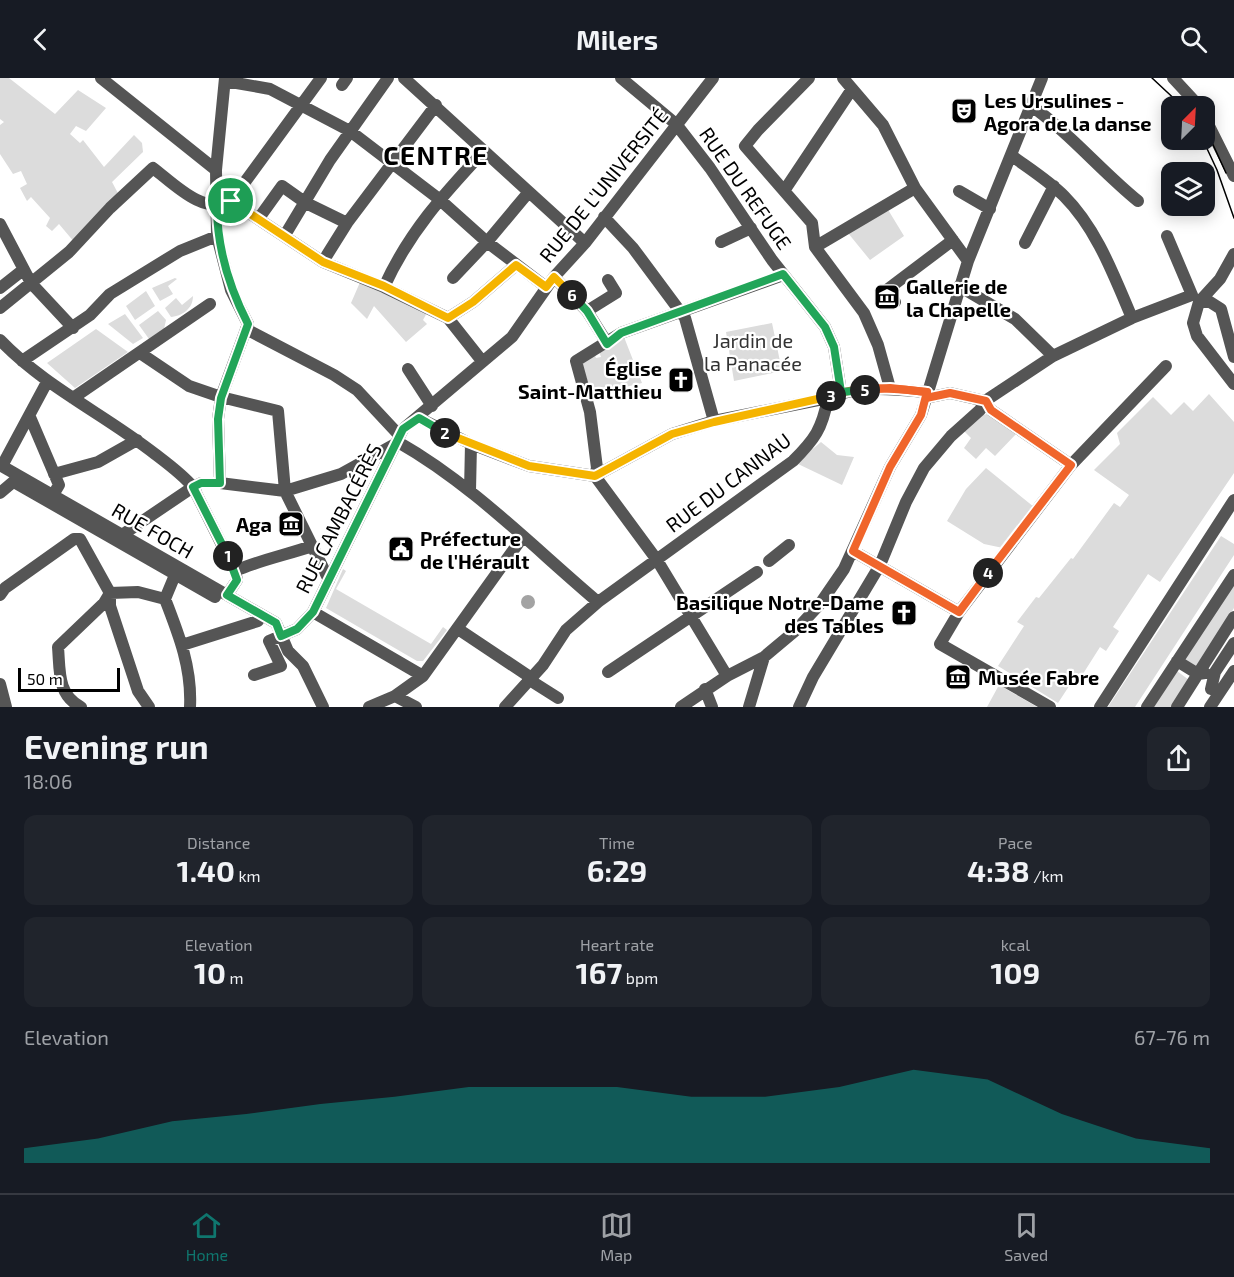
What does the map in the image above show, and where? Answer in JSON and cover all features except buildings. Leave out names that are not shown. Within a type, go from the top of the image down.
[{"type":"street","points":[[101,78],[216,170]]},
{"type":"street","points":[[0,308],[69,252],[110,208],[153,168],[186,194],[209,206],[231,201],[321,78]]},
{"type":"street","points":[[285,235],[307,205],[330,160],[388,78]]},
{"type":"street","points":[[404,78],[585,243]]},
{"type":"street","name":"RUE DU REFUGE","points":[[621,78],[676,124],[783,274],[825,327],[834,347],[841,392]]},
{"type":"street","name":"RUE DE L'UNIVERSITÉ","points":[[398,439],[403,429],[419,418],[512,337],[550,282],[585,243],[713,78]]},
{"type":"street","points":[[809,78],[745,146],[812,223],[815,248],[864,313],[879,345],[890,388]]},
{"type":"street","points":[[843,78],[883,125],[915,188],[968,261]]},
{"type":"street","points":[[681,707],[705,689],[764,657],[795,631],[820,604],[853,551],[890,467],[921,415],[959,286],[1042,78]]},
{"type":"street","points":[[1173,78],[1190,96]]},
{"type":"street","points":[[220,483],[218,419],[221,398],[248,324],[231,290],[217,236],[216,170],[225,79],[270,89],[303,104],[350,131],[439,199],[516,265],[550,282],[587,311],[607,344]]},
{"type":"street","points":[[784,191],[852,89]]},
{"type":"street","points":[[324,259],[347,223],[436,105]]},
{"type":"street","points":[[1030,105],[1058,124],[1116,183],[1138,201]]},
{"type":"street","points":[[1215,138],[1234,176]]},
{"type":"street","points":[[384,286],[408,239],[439,199],[483,152]]},
{"type":"street","points":[[1012,156],[1067,198],[1099,245],[1132,318]]},
{"type":"street","points":[[1025,243],[1054,186]]},
{"type":"street","points":[[259,218],[280,189],[284,187],[307,205],[347,223]]},
{"type":"street","points":[[815,248],[915,188]]},
{"type":"street","points":[[959,191],[990,208]]},
{"type":"street","points":[[453,278],[528,193]]},
{"type":"street","points":[[231,201],[324,259],[448,318],[482,361]]},
{"type":"street","points":[[604,218],[633,248],[687,322],[714,422]]},
{"type":"street","points":[[0,224],[31,283],[73,328]]},
{"type":"street","points":[[721,242],[751,228]]},
{"type":"street","points":[[22,361],[73,328],[90,315],[110,294],[180,251],[217,236]]},
{"type":"street","points":[[1167,236],[1195,299],[1194,331],[1234,384]]},
{"type":"street","points":[[895,302],[888,289],[953,240]]},
{"type":"street","points":[[799,707],[855,605],[880,565],[906,502],[924,468],[951,436],[980,410],[986,401],[1053,356],[1132,318],[1195,299],[1220,279],[1234,254]]},
{"type":"street","points":[[448,318],[473,302],[516,265]]},
{"type":"street","points":[[0,288],[23,270]]},
{"type":"street","points":[[595,476],[597,468],[590,412],[576,361],[607,344],[621,333],[783,274]]},
{"type":"street","points":[[587,311],[615,293],[608,280]]},
{"type":"street","points":[[959,286],[1015,319],[1053,356]]},
{"type":"street","points":[[1195,299],[1210,302],[1221,309],[1234,357]]},
{"type":"street","points":[[73,398],[210,304]]},
{"type":"street","points":[[246,328],[334,375],[357,390],[398,439],[470,491],[598,602]]},
{"type":"street","points":[[1,344],[47,382],[137,440],[185,478],[193,487],[235,571],[237,580],[227,595]]},
{"type":"street","points":[[140,353],[189,386],[221,398],[278,411],[285,491],[329,580]]},
{"type":"street","points":[[1050,707],[940,644],[959,612],[1071,465],[1166,366]]},
{"type":"street","points":[[408,369],[432,406]]},
{"type":"street","points":[[1,468],[47,382]]},
{"type":"street","points":[[419,418],[471,444],[529,466],[595,476],[672,434],[714,422],[828,398],[841,392],[890,388],[926,395],[950,393],[986,401],[991,410],[1071,465]]},
{"type":"street","name":"RUE DU CANNAU","points":[[505,707],[543,665],[566,630],[598,602],[793,461],[813,441],[823,424],[828,398]]},
{"type":"street","points":[[30,417],[59,485],[53,495]]},
{"type":"street","points":[[122,535],[201,483],[220,483],[285,491],[341,474],[398,439]]},
{"type":"street","name":"RUE CAMBACÉRÈS","points":[[313,612],[398,439]]},
{"type":"street","points":[[54,474],[98,462],[137,440]]},
{"type":"street","points":[[470,491],[471,444]]},
{"type":"street","name":"RUE FOCH","points":[[1,468],[13,482],[281,636]]},
{"type":"street","name":"RUE FOCH","points":[[1,468],[53,495],[276,623],[288,651],[303,666],[323,707]]},
{"type":"street","points":[[595,476],[657,560],[727,676]]},
{"type":"street","points":[[0,493],[13,482]]},
{"type":"street","points":[[1100,707],[1234,500]]},
{"type":"street","points":[[2,588],[64,545],[74,539],[80,539],[91,528]]},
{"type":"street","points":[[369,707],[395,696],[423,676],[522,538]]},
{"type":"street","points":[[80,539],[110,593],[110,606],[138,691],[149,707]]},
{"type":"street","points":[[769,561],[789,545]]},
{"type":"street","points":[[235,571],[264,559],[279,557],[312,546]]},
{"type":"street","points":[[853,551],[959,612]]},
{"type":"street","points":[[608,672],[757,572]]},
{"type":"street","points":[[175,575],[165,599],[182,645],[191,685],[190,707]]},
{"type":"street","points":[[1147,707],[1234,575]]},
{"type":"street","points":[[110,593],[138,592],[165,599]]},
{"type":"street","points":[[75,706],[61,688],[58,647],[104,603],[110,593]]},
{"type":"street","points":[[254,675],[281,666],[269,641],[297,629],[313,612],[423,676]]},
{"type":"street","points":[[1177,707],[1234,617]]},
{"type":"street","points":[[182,645],[258,621]]},
{"type":"street","points":[[458,628],[558,698]]},
{"type":"street","points":[[1211,689],[1215,672],[1234,643]]},
{"type":"street","points":[[749,707],[764,657]]},
{"type":"street","points":[[1177,661],[1198,674],[1215,672]]},
{"type":"street","points":[[1210,707],[1234,671]]},
{"type":"street","points":[[0,684],[6,707]]},
{"type":"street","points":[[705,689],[712,707]]},
{"type":"street","points":[[395,696],[416,707]]},
{"type":"green space","points":[[0,78],[9,78],[55,114],[78,90],[106,108],[86,131],[76,126],[70,134],[80,143],[83,140],[104,167],[134,135],[142,143],[143,152],[112,182],[120,197],[75,243],[59,224],[52,231],[46,226],[50,218],[31,197],[27,201],[20,188],[27,184],[21,171],[13,174],[0,154],[0,125],[4,122],[0,119]]},
{"type":"green space","points":[[887,208],[904,236],[870,260],[848,233]]},
{"type":"green space","points":[[177,279],[168,286],[173,294],[160,301],[152,288]]},
{"type":"green space","points":[[361,280],[428,311],[423,320],[427,324],[406,342],[374,306],[367,319],[351,303]]},
{"type":"green space","points":[[146,291],[155,306],[135,320],[126,306]]},
{"type":"green space","points":[[193,296],[189,308],[179,315],[171,317],[165,308],[176,298],[182,305]]},
{"type":"green space","points":[[158,311],[166,320],[164,329],[149,339],[139,325]]},
{"type":"green space","points":[[125,314],[143,338],[133,344],[108,324]]},
{"type":"green space","name":"Jardin de la Panacée","points":[[772,323],[782,371],[734,381],[726,332]]},
{"type":"green space","points":[[96,329],[128,352],[75,388],[47,363]]},
{"type":"green space","points":[[624,337],[642,383],[592,395],[581,361],[594,353],[596,358],[601,357],[599,351]]},
{"type":"green space","points":[[1209,394],[1234,422],[1234,473],[1160,582],[1148,574],[1113,627],[1119,631],[1106,651],[1100,647],[1081,677],[1077,674],[1058,703],[998,666],[1024,626],[1017,622],[1036,597],[1039,598],[1071,558],[1073,559],[1114,503],[1120,507],[1129,495],[1094,470],[1120,444],[1117,433],[1153,397],[1171,415],[1184,402],[1193,411]]},
{"type":"green space","points":[[989,414],[1017,433],[995,456],[986,448],[976,459],[964,448],[971,438],[964,431],[981,415]]},
{"type":"green space","points":[[821,442],[837,455],[854,457],[842,485],[796,463]]},
{"type":"green space","points":[[986,468],[1034,507],[1003,548],[984,544],[947,521],[966,489]]},
{"type":"green space","points":[[1221,536],[1234,544],[1234,555],[1135,707],[1108,707]]},
{"type":"green space","points":[[343,569],[346,571],[336,589],[431,644],[443,627],[447,630],[423,661],[417,661],[326,608]]},
{"type":"green space","points":[[1234,583],[1234,608],[1197,667],[1185,659]]},
{"type":"green space","points":[[1177,671],[1189,680],[1171,707],[1153,707]]},
{"type":"green space","points":[[999,685],[1037,707],[987,707]]},
{"type":"shaded area","points":[[525,595],[531,595],[535,602],[531,609],[525,609],[521,605],[521,599]]},
{"type":"tram line","points":[[1152,78],[1171,96]]},
{"type":"tram line","points":[[1215,149],[1226,173]]},
{"type":"tram line","points":[[1208,150],[1234,218]]},
{"type":"place","name":"Les Ursulines - Agora de la danse","points":[[964,111]]},
{"type":"place","name":"Gallerie de la Chapelle","points":[[887,297]]},
{"type":"place","name":"Église Saint-Matthieu","points":[[681,380]]},
{"type":"place","name":"Aga","points":[[291,524]]},
{"type":"place","name":"Préfecture de l'Hérault","points":[[401,549]]},
{"type":"place","name":"Basilique Notre-Dame des Tables","points":[[904,613]]},
{"type":"place","name":"Musée Fabre","points":[[958,677]]},
{"type":"district","name":"CENTRE","points":[[436,154]]},
{"type":"route","points":[[231,201],[217,206],[217,236],[231,290],[248,324],[221,398],[218,419],[220,483],[201,483],[193,487],[235,571],[237,580],[227,595],[276,623],[281,636],[297,629],[313,612],[398,442],[399,435],[403,429],[419,418],[444,433],[529,466],[595,476],[672,434],[714,422],[828,398],[841,392],[890,388],[927,392],[926,398],[950,393],[986,401],[991,410],[1071,465],[959,612],[853,551],[890,467],[921,415],[927,392],[890,388],[841,392],[834,347],[825,327],[783,274],[621,333],[607,344],[587,311],[554,277],[546,287],[516,265],[473,302],[448,318],[384,286],[323,262],[231,201]]}]
